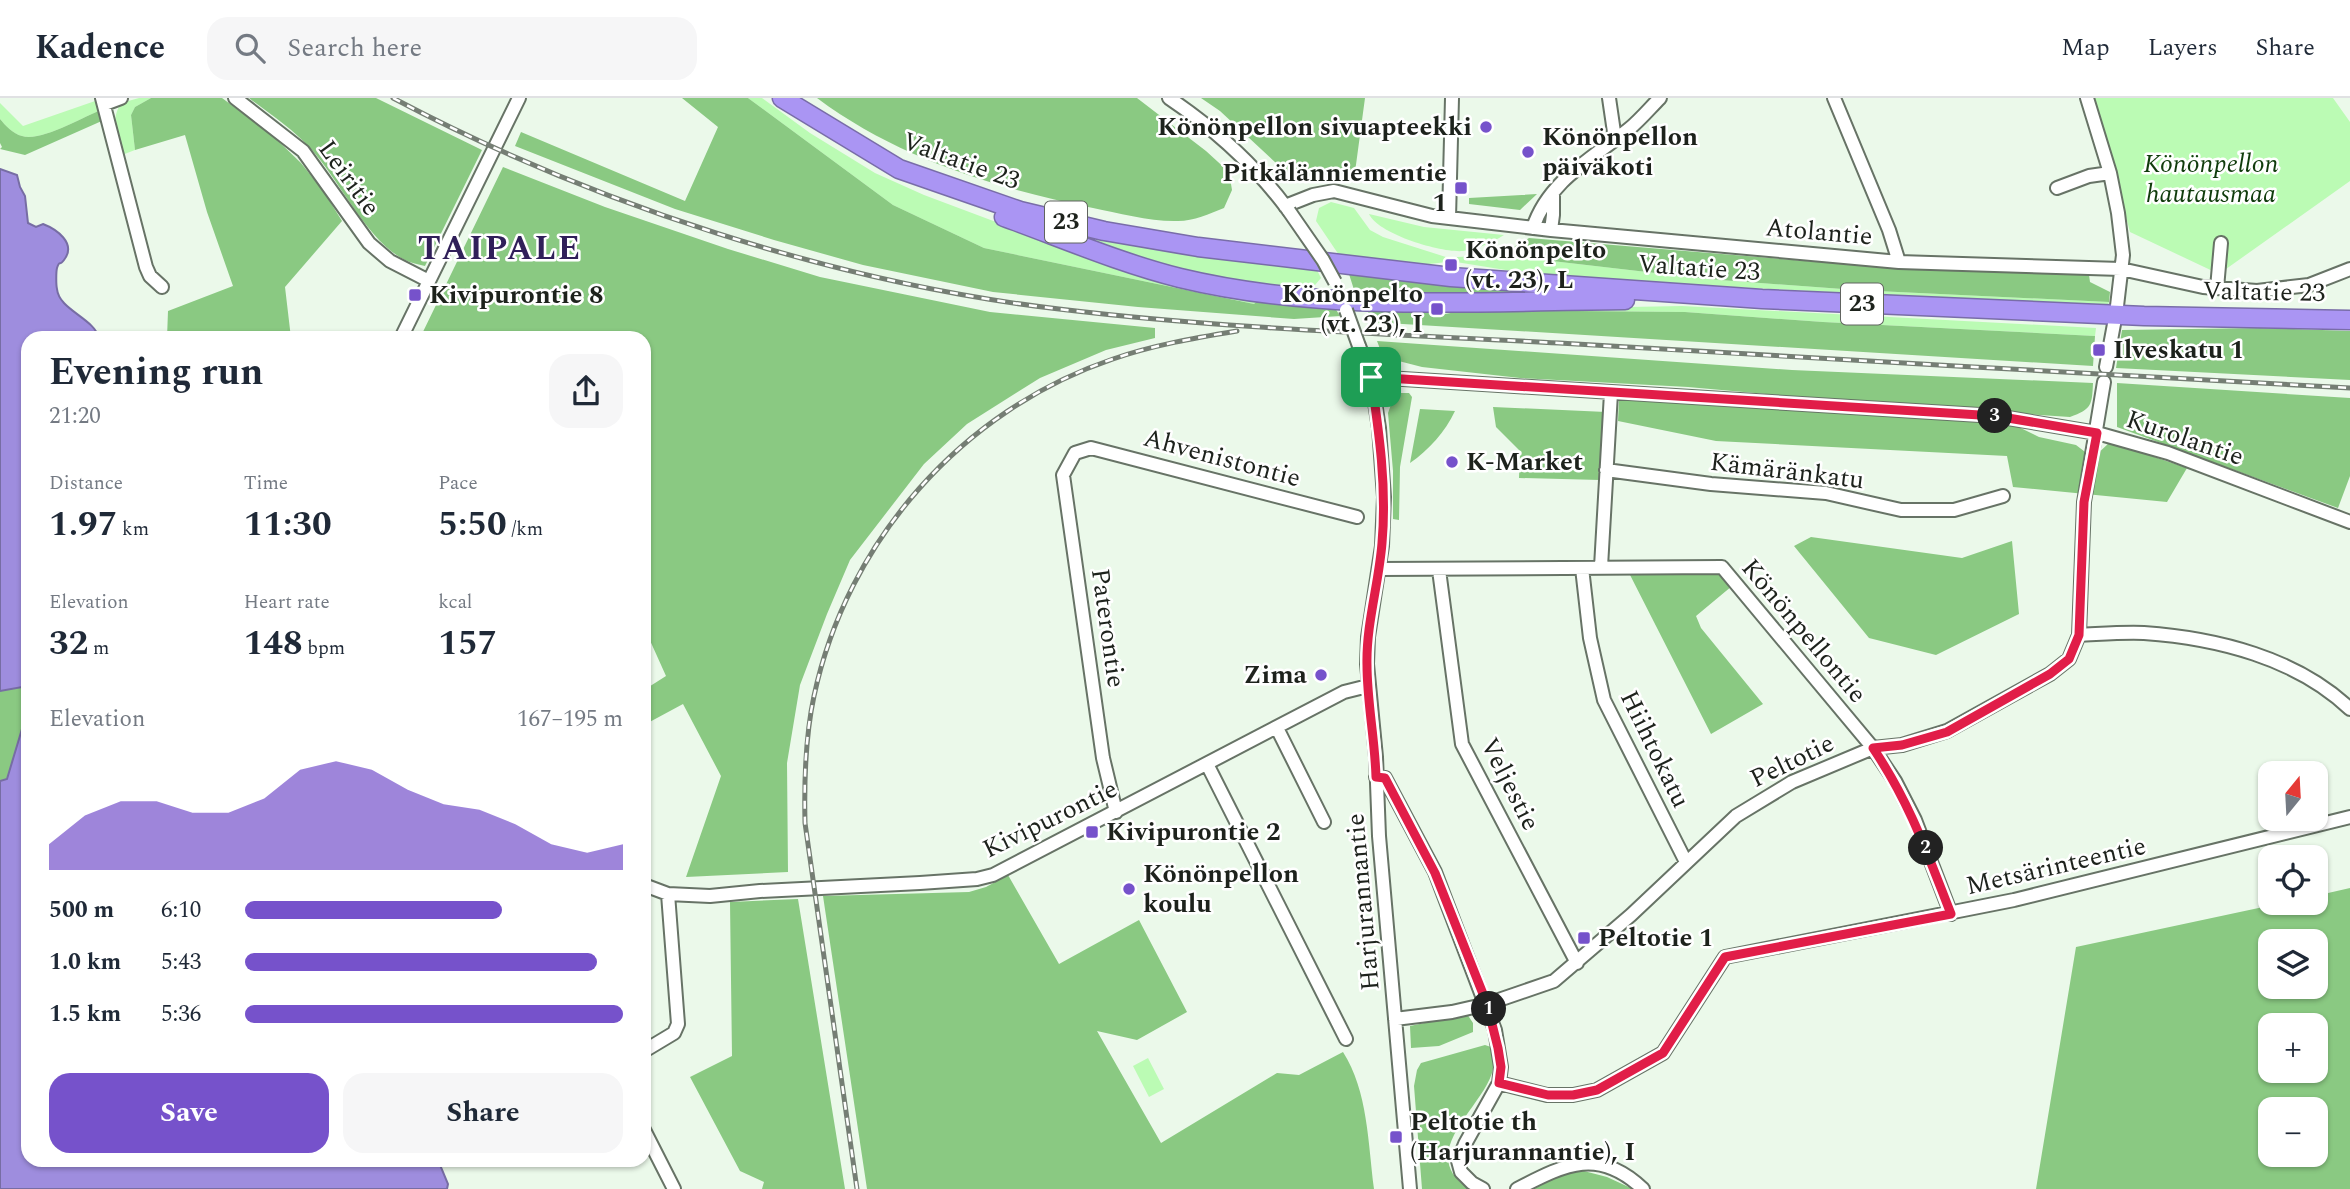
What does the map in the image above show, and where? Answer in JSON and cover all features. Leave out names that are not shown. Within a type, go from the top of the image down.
[{"type":"highway","name":"Valtatie 23","points":[[782,98],[899,169],[1020,211],[1104,231],[1198,247],[1451,277],[1762,299],[2144,316],[2350,320]]},
{"type":"highway","points":[[899,169],[969,204],[1130,263],[1181,278],[1344,306],[1762,299]]},
{"type":"street","points":[[121,98],[104,101],[146,267],[150,276],[162,288]]},
{"type":"street","name":"Leiritie","points":[[234,98],[303,151],[369,243],[390,261],[429,281]]},
{"type":"street","points":[[404,331],[519,98]]},
{"type":"street","name":"Harjurannantie","points":[[1169,98],[1200,119],[1241,155],[1287,209],[1335,282],[1371,377],[1379,428],[1384,497],[1379,569],[1368,637],[1368,686],[1410,1189]]},
{"type":"street","points":[[1449,218],[1452,98]]},
{"type":"street","points":[[1609,98],[1615,139]]},
{"type":"street","points":[[1533,228],[1544,201],[1582,163],[1632,126],[1660,98]]},
{"type":"street","points":[[1834,98],[1889,230],[1899,262]]},
{"type":"street","points":[[2087,98],[2110,173],[2122,244],[2122,269],[2116,306]]},
{"type":"street","points":[[2057,188],[2090,176],[2110,173]]},
{"type":"street","name":"Atolantie","points":[[1287,209],[1313,194],[1334,191],[1449,218],[1550,230],[1899,262],[2122,269],[2217,288],[2257,291],[2309,285],[2350,269]]},
{"type":"street","points":[[1550,230],[1553,193]]},
{"type":"street","points":[[2217,288],[2221,243]]},
{"type":"street","points":[[2106,366],[2113,324]]},
{"type":"street","name":"Kurolantie","points":[[1371,377],[1996,416],[2097,433],[2168,453],[2350,522]]},
{"type":"street","name":"Peltotie","points":[[1395,1019],[1452,1012],[1487,1004],[1554,981],[1577,963],[1736,816],[1756,803],[1792,782],[1873,748],[1902,745],[1947,732],[2050,674],[2069,659],[2079,635],[2084,502],[2104,382]]},
{"type":"street","points":[[1601,567],[1611,393]]},
{"type":"street","name":"Ahvenistontie","points":[[1075,453],[1091,448],[1357,517]]},
{"type":"street","name":"Paterontie","points":[[1075,453],[1063,475],[1103,758],[1116,812]]},
{"type":"street","name":"Kämäränkatu","points":[[1606,470],[1711,484],[1826,493],[1901,510],[1954,510],[2003,496]]},
{"type":"street","name":"Könönpellontie","points":[[1379,569],[1723,567],[1873,748],[1895,780],[1915,820],[1951,914]]},
{"type":"street","name":"Hiihtokatu","points":[[1583,568],[1590,638],[1604,700],[1686,862]]},
{"type":"street","name":"Veljestie","points":[[1439,570],[1462,744],[1577,963]]},
{"type":"street","points":[[2079,635],[2144,633],[2202,641],[2253,653],[2297,672],[2339,698],[2350,709]]},
{"type":"street","name":"Kivipurontie","points":[[651,888],[668,894],[710,896],[977,879],[993,875],[1344,692],[1368,686]]},
{"type":"street","points":[[1277,728],[1324,822]]},
{"type":"street","points":[[1207,764],[1346,1039]]},
{"type":"street","points":[[1376,777],[1385,778],[1435,873],[1487,1004],[1501,1067],[1499,1083],[1458,1161],[1461,1172],[1483,1189]]},
{"type":"street","name":"Metsärinteentie","points":[[1499,1083],[1548,1095],[1573,1095],[1597,1090],[1663,1053],[1725,957],[1951,914],[2350,817]]},
{"type":"street","points":[[651,1047],[674,1033],[678,1024],[668,894]]},
{"type":"street","points":[[651,1144],[674,1189]]},
{"type":"street","points":[[1517,1189],[1560,1167],[1574,1163],[1612,1168],[1643,1189]]},
{"type":"green space","points":[[151,98],[135,107],[131,115],[135,150],[122,155],[116,135],[116,116],[121,103]]},
{"type":"green space","points":[[151,98],[222,98],[272,135],[301,163],[324,192],[342,221],[285,287],[290,331],[167,331],[168,311],[233,286],[207,212],[185,135],[135,150],[131,115],[135,107]]},
{"type":"green space","points":[[249,98],[376,98],[482,150],[425,266],[405,260],[378,239],[311,149],[289,128]]},
{"type":"green space","points":[[682,98],[748,98],[893,205],[984,248],[1254,304],[1258,300],[1335,308],[1340,316],[1294,319],[993,292],[863,265],[774,240],[675,209],[515,146],[521,132],[685,201],[718,127]]},
{"type":"green space","points":[[748,98],[762,98],[810,133],[875,173],[924,195],[1124,270],[1258,300],[1254,304],[984,248],[893,205]]},
{"type":"green space","points":[[817,98],[1137,98],[1229,172],[1232,190],[1224,208],[1184,221],[1124,215],[1020,191],[949,168],[880,138]]},
{"type":"green space","points":[[1201,98],[1365,98],[1355,172],[1302,177],[1289,175],[1220,111]]},
{"type":"green space","name":"Könönpellon hautausmaa","points":[[2094,98],[2333,98],[2350,122],[2350,181],[2219,274],[2130,232]]},
{"type":"green space","points":[[98,100],[101,110],[62,128],[30,137],[9,129],[0,119],[0,103],[23,126]]},
{"type":"green space","points":[[101,110],[104,120],[25,155],[0,149],[0,119],[15,133],[30,137],[62,128]]},
{"type":"green space","points":[[503,167],[605,207],[820,277],[990,312],[1155,328],[1155,338],[1106,350],[1040,378],[967,424],[924,464],[850,560],[800,685],[787,763],[788,872],[686,877],[721,776],[683,704],[651,721],[651,686],[666,676],[651,643],[651,331],[423,331]]},
{"type":"green space","points":[[1537,194],[1520,210],[1469,204],[1469,198]]},
{"type":"green space","points":[[1331,202],[1354,208],[1370,230],[1383,237],[1449,258],[1447,262],[1420,265],[1341,258],[1316,221],[1319,208]]},
{"type":"green space","points":[[1369,214],[1424,227],[1504,235],[1469,250],[1440,249],[1397,235],[1384,228]]},
{"type":"green space","points":[[1019,218],[1316,268],[1321,278],[1315,285],[1306,288],[1208,278],[1172,270]]},
{"type":"green space","points":[[1529,238],[1818,262],[2089,275],[2090,282],[2110,292],[2109,302],[1856,290],[1707,279],[1500,255]]},
{"type":"green space","points":[[1500,255],[1707,279],[1856,290],[2109,302],[2107,307],[1697,285],[1518,272],[1456,262],[1455,259]]},
{"type":"green space","points":[[1349,274],[1527,288],[1527,295],[1356,296]]},
{"type":"green space","points":[[1682,306],[2096,328],[2095,336],[1685,312],[1463,310]]},
{"type":"green space","points":[[1412,307],[1437,314],[1463,310],[1685,312],[2095,336],[2093,366],[1370,322],[1368,310]]},
{"type":"green space","points":[[2260,328],[2350,331],[2350,380],[2116,368],[2122,330]]},
{"type":"green space","points":[[1377,341],[1792,370],[2093,383],[2093,390],[2087,409],[2070,417],[1898,406],[1688,387],[1520,378],[1422,367],[1387,358],[1382,354]]},
{"type":"green space","points":[[2117,383],[2350,398],[2350,476],[2338,508],[2117,427]]},
{"type":"green space","points":[[1401,393],[1409,393],[1412,397],[1400,467],[1399,520],[1393,519],[1393,471],[1388,413],[1393,399]]},
{"type":"green space","points":[[1619,400],[1996,416],[2039,437],[2076,445],[2093,458],[2110,442],[2187,468],[2167,502],[2013,487],[2007,456],[1716,441],[1618,421]]},
{"type":"green space","points":[[1493,407],[1606,412],[1600,480],[1519,478],[1520,451],[1496,427]]},
{"type":"green space","points":[[1420,409],[1455,411],[1436,440],[1410,463]]},
{"type":"green space","points":[[1811,537],[1962,558],[2012,541],[2019,614],[1936,655],[1869,638],[1794,546]]},
{"type":"green space","points":[[1628,571],[1720,572],[1732,586],[1696,616],[1701,628],[1763,704],[1711,734]]},
{"type":"green space","points":[[21,687],[21,734],[7,779],[0,781],[0,691]]},
{"type":"green space","points":[[1008,875],[1059,964],[1139,920],[1187,1012],[1137,1040],[1097,1031],[1161,1143],[1277,1073],[1299,1075],[1343,1052],[1358,1083],[1362,1100],[1374,1189],[867,1189],[823,896],[969,892],[986,887]]},
{"type":"green space","points":[[2350,888],[2350,1189],[2036,1189],[2076,947],[2258,908],[2258,915],[2328,915],[2328,893]]},
{"type":"green space","points":[[798,899],[845,1189],[762,1189],[764,1182],[740,1171],[690,1077],[732,1056],[730,902]]},
{"type":"green space","points":[[1467,1014],[1473,1023],[1473,1032],[1439,1046],[1411,1048],[1410,1026]]},
{"type":"green space","points":[[1485,1045],[1491,1047],[1493,1069],[1488,1083],[1457,1129],[1450,1145],[1448,1160],[1454,1175],[1469,1189],[1422,1189],[1414,1086],[1417,1070],[1421,1063]]},
{"type":"green space","points":[[1148,1058],[1164,1089],[1149,1097],[1133,1066]]},
{"type":"green space","points":[[1580,1170],[1607,1177],[1633,1189],[1534,1189],[1554,1178]]},
{"type":"shaded area","points":[[0,169],[17,175],[25,196],[28,223],[36,227],[43,224],[48,226],[66,242],[67,254],[57,270],[59,296],[96,331],[21,331],[21,687],[0,691]]},
{"type":"shaded area","points":[[21,732],[21,1167],[441,1167],[448,1184],[447,1189],[0,1189],[0,781],[7,779]]},
{"type":"railway","points":[[393,98],[549,172],[632,204],[802,258],[889,280],[974,297],[1121,316],[1246,326],[2350,388]]},
{"type":"railway","points":[[857,1189],[805,823],[807,743],[814,696],[830,639],[853,585],[883,535],[919,488],[961,447],[1007,411],[1058,382],[1113,359],[1159,346],[1237,331]]},
{"type":"place","name":"Könönpellon sivuapteekki","points":[[1486,127]]},
{"type":"place","name":"Könönpellon päiväkoti","points":[[1528,152]]},
{"type":"place","name":"Pitkälänniementie 1","points":[[1461,188]]},
{"type":"place","name":"Könönpelto (vt. 23), L","points":[[1451,265]]},
{"type":"place","name":"Kivipurontie 8","points":[[415,295]]},
{"type":"place","name":"Könönpelto (vt. 23), I","points":[[1437,309]]},
{"type":"place","name":"Ilveskatu 1","points":[[2099,350]]},
{"type":"place","name":"K-Market","points":[[1452,462]]},
{"type":"place","name":"Zima","points":[[1321,675]]},
{"type":"place","name":"Kivipurontie 2","points":[[1092,832]]},
{"type":"place","name":"Könönpellon koulu","points":[[1129,889]]},
{"type":"place","name":"Peltotie 1","points":[[1584,938]]},
{"type":"place","name":"Peltotie th (Harjurannantie), I","points":[[1396,1137]]},
{"type":"district","name":"TAIPALE","points":[[500,249]]},
{"type":"route","points":[[1371,377],[1996,416],[2097,433],[2084,502],[2079,635],[2069,659],[2050,674],[1947,732],[1902,745],[1873,748],[1895,780],[1915,820],[1951,914],[1725,957],[1663,1053],[1597,1090],[1573,1095],[1548,1095],[1499,1083],[1501,1067],[1495,1030],[1435,873],[1385,778],[1376,777],[1367,664],[1368,637],[1382,546],[1384,497],[1379,428],[1371,377]]}]
